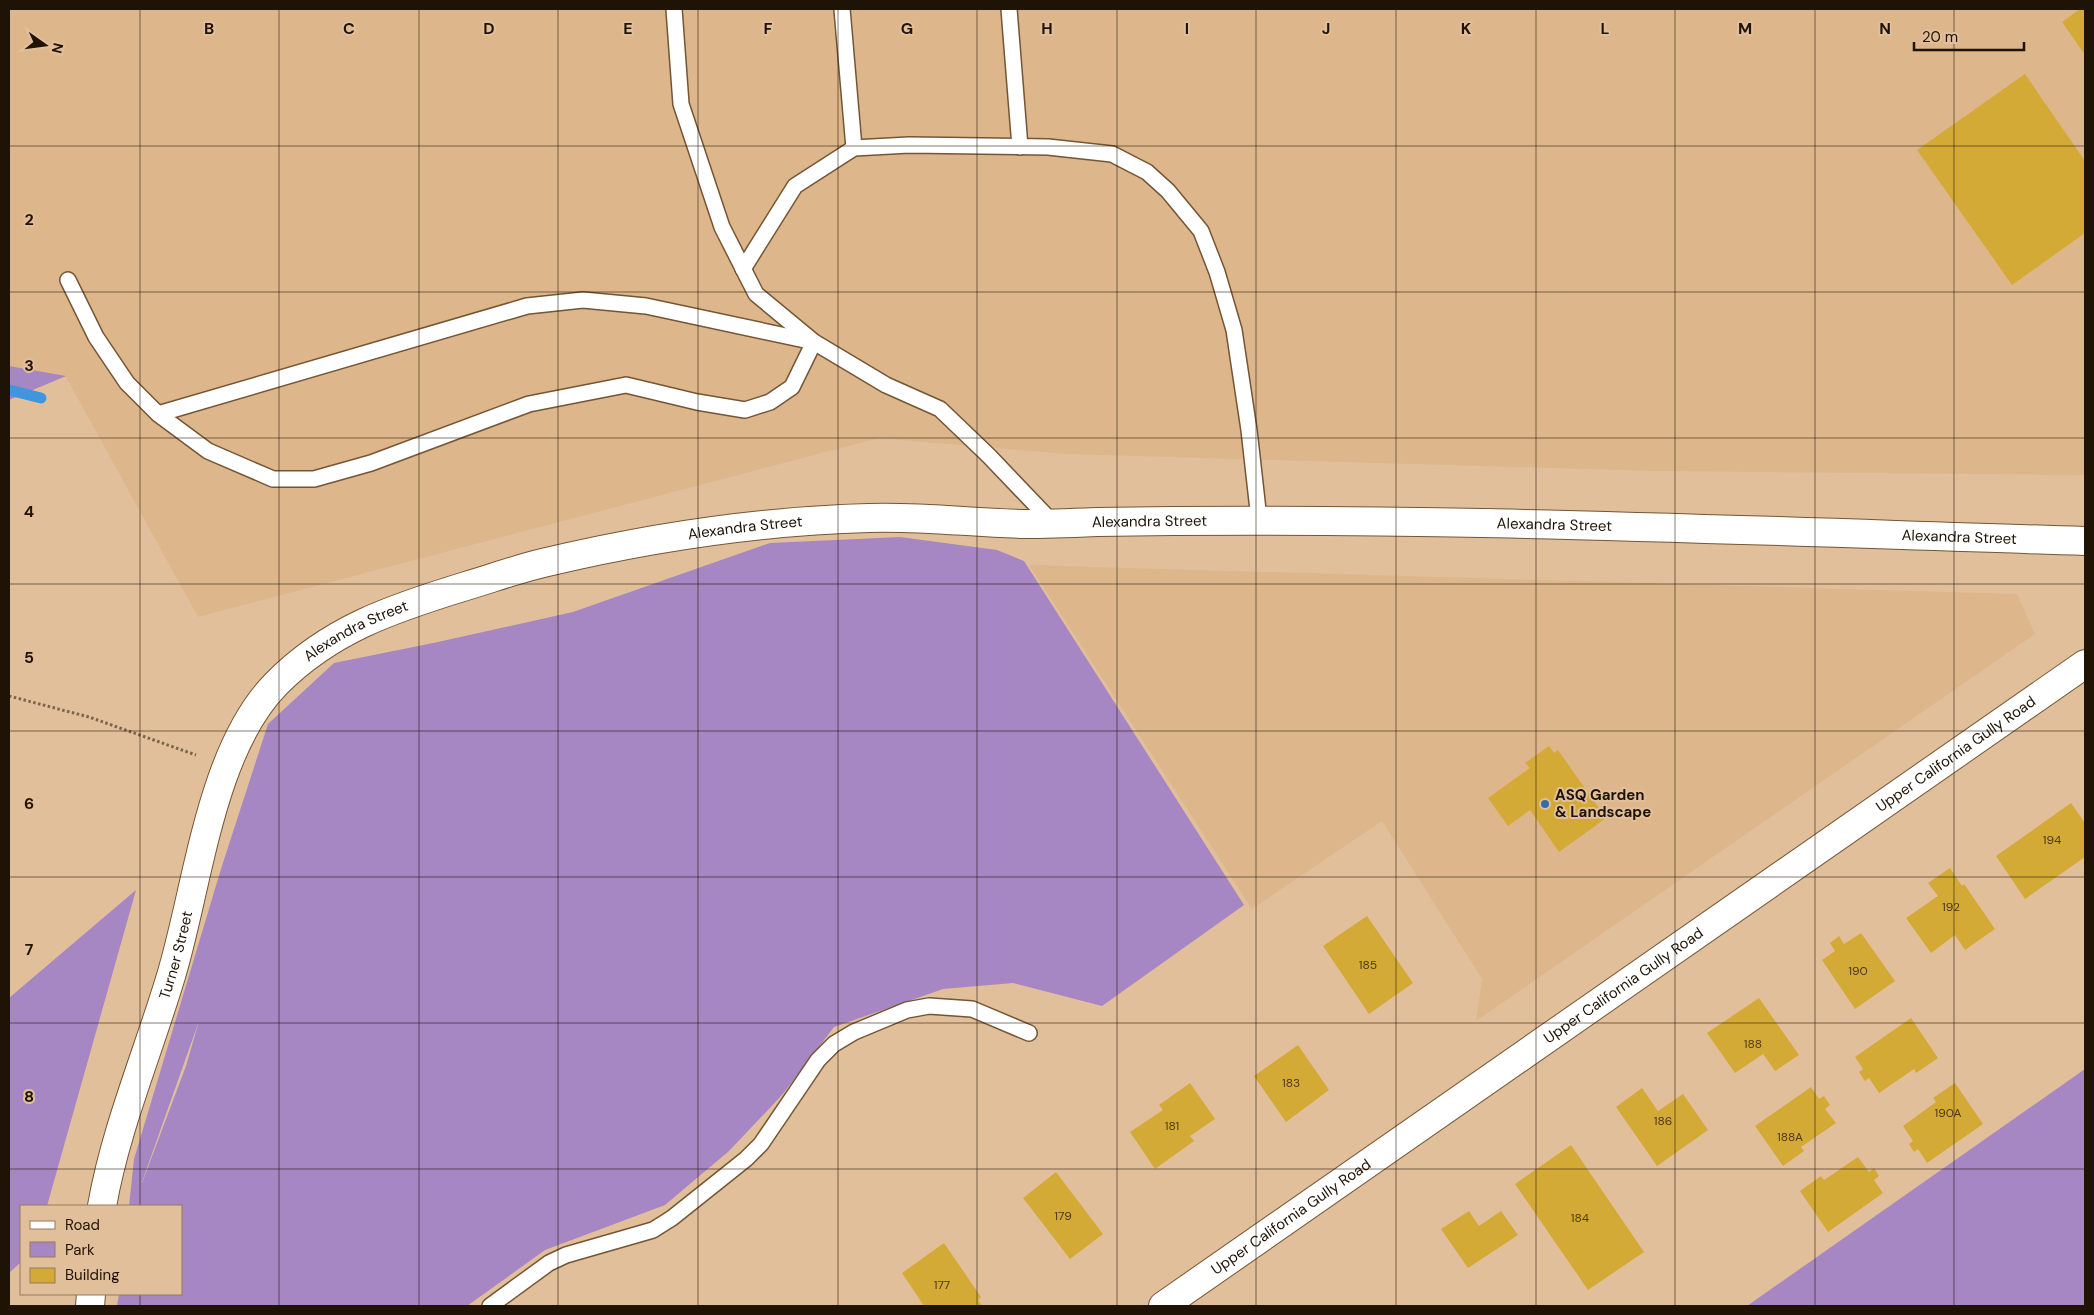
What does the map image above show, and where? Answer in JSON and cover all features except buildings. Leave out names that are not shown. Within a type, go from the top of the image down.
[{"type":"street","name":"Alexandra Street","points":[[257,705],[278,681],[327,641],[354,626],[439,594],[542,563],[661,538],[730,527],[876,517],[1052,523],[1259,519],[1433,521],[2085,540]]},
{"type":"street","name":"Upper California Gully Road","points":[[1163,1306],[2085,664]]},
{"type":"street","name":"Turner Street","points":[[102,1205],[115,1144],[170,978],[185,927],[208,830],[227,766],[236,741],[257,705]]},
{"type":"lane","points":[[674,9],[681,104],[722,226],[756,294],[814,342],[886,385],[940,410],[989,456],[1052,523]]},
{"type":"lane","points":[[842,9],[854,148]]},
{"type":"lane","points":[[1009,9],[1020,147]]},
{"type":"lane","points":[[743,269],[794,186],[854,148],[909,145],[1048,147],[1112,154],[1147,172],[1168,191],[1200,231],[1217,272],[1234,330],[1249,430],[1259,519]]},
{"type":"lane","points":[[68,280],[96,337],[127,383],[158,414],[208,451],[274,479],[314,480],[371,463],[529,404],[626,384],[697,402],[745,410],[770,402],[792,387],[814,342]]},
{"type":"lane","points":[[158,414],[527,306],[582,300],[646,306],[814,342]]},
{"type":"lane","points":[[490,1306],[549,1264],[566,1255],[653,1230],[672,1218],[746,1160],[761,1144],[818,1060],[834,1044],[854,1032],[907,1010],[929,1006],[972,1009],[1029,1033]]},
{"type":"path","points":[[9,696],[89,717],[227,766]]},
{"type":"shaded area","points":[[9,9],[2085,9],[2085,475],[1654,471],[1064,454],[879,438],[198,617],[66,377],[9,366]]},
{"type":"shaded area","points":[[1029,565],[2017,594],[2035,634],[1476,1021],[1482,979],[1382,821],[1252,909]]},
{"type":"green space","points":[[9,366],[66,376],[9,400]]},
{"type":"green space","points":[[900,537],[997,550],[1024,561],[1244,905],[1102,1006],[1013,983],[943,989],[834,1027],[782,1095],[729,1151],[665,1205],[545,1250],[467,1306],[117,1306],[119,1295],[182,1295],[182,1205],[129,1205],[134,1159],[221,869],[268,724],[334,663],[573,612],[770,543]],"holes":[[[199,1021],[186,1066],[142,1183]]]},
{"type":"green space","points":[[136,890],[47,1205],[20,1205],[20,1263],[9,1273],[9,998]]},
{"type":"green space","points":[[2085,1069],[2085,1306],[1747,1306]]},
{"type":"waterway","points":[[9,390],[41,398]]},
{"type":"place","name":"ASQ Garden & Landscape","points":[[1545,804]]}]
